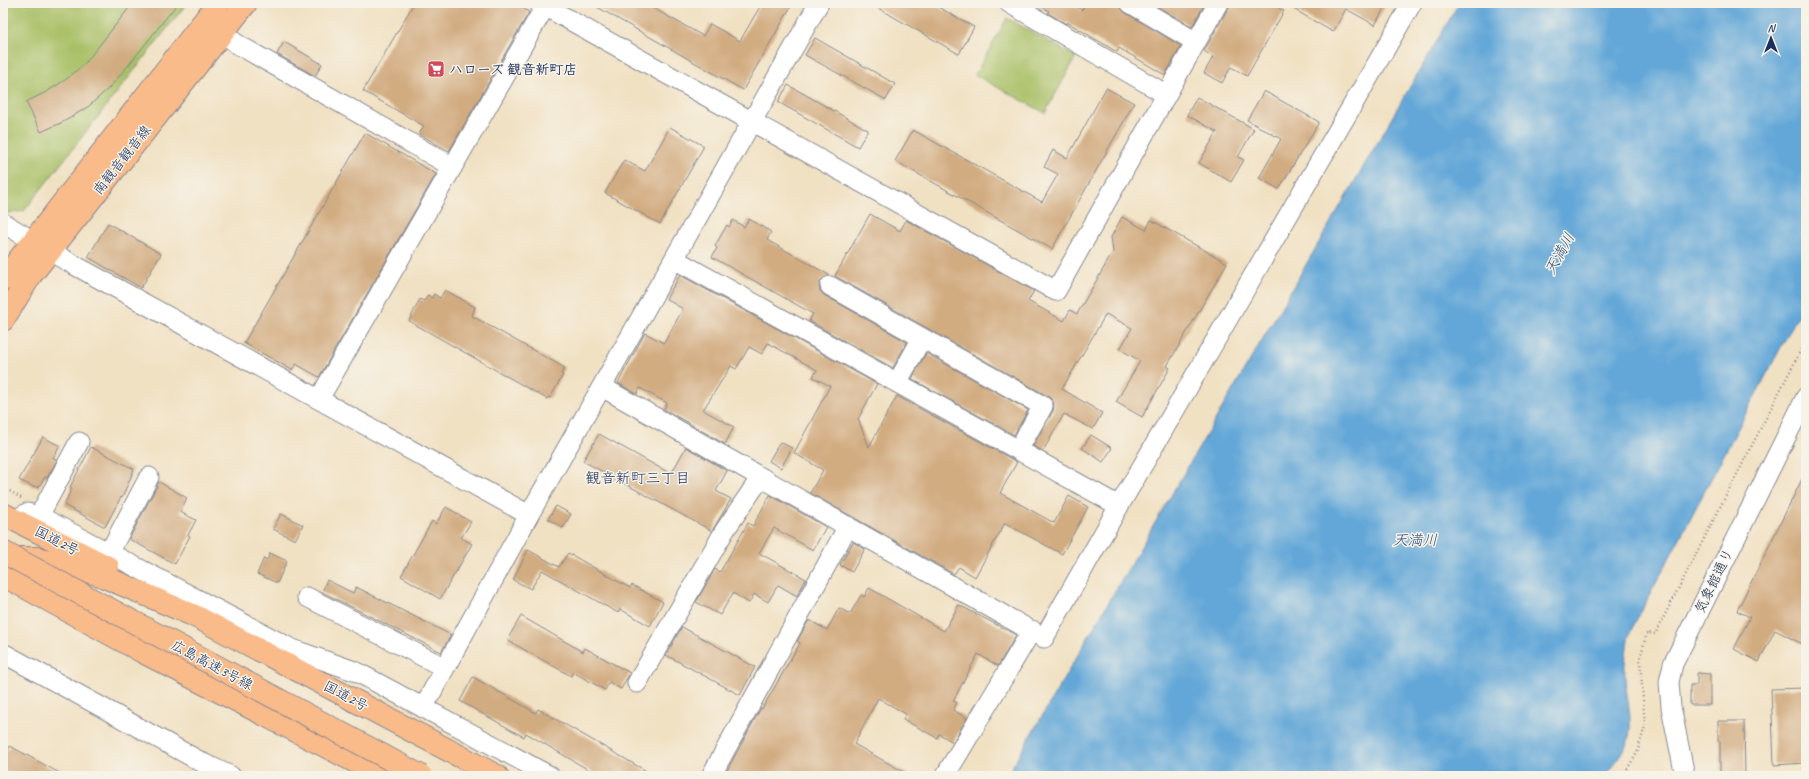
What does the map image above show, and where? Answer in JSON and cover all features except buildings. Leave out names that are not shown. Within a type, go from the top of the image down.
[{"type":"main road","name":"南観音観音線","points":[[3,280],[42,246],[223,33],[246,3]]},
{"type":"main road","name":"南観音観音線","points":[[3,320],[32,276],[42,246],[212,11]]},
{"type":"main road","name":"国道2号","points":[[9,517],[172,600],[195,616]]},
{"type":"main road","name":"広島高速3号線","points":[[3,552],[90,600],[422,776]]},
{"type":"main road","name":"国道2号","points":[[3,558],[38,558],[100,575],[195,616],[497,776]]},
{"type":"main road","name":"広島高速3号線","points":[[3,575],[143,652],[384,776]]},
{"type":"street","points":[[423,708],[529,515],[819,3]]},
{"type":"street","points":[[1010,3],[1167,95]]},
{"type":"street","points":[[1130,3],[1196,42]]},
{"type":"street","points":[[319,399],[451,166],[515,60],[543,4],[1056,291],[1218,3]]},
{"type":"street","points":[[602,387],[1044,638],[1119,506],[1412,3]]},
{"type":"street","points":[[212,11],[223,33],[237,44],[451,166]]},
{"type":"street","points":[[3,223],[529,515]]},
{"type":"street","points":[[674,259],[1119,506]]},
{"type":"street","points":[[830,286],[1043,406],[1018,450]]},
{"type":"street","points":[[897,382],[922,338]]},
{"type":"street","name":"気象館通り","points":[[1685,776],[1671,707],[1669,682],[1673,664],[1806,397]]},
{"type":"street","points":[[39,516],[79,442]]},
{"type":"street","points":[[108,553],[149,477]]},
{"type":"street","points":[[637,683],[724,530],[761,477]]},
{"type":"street","points":[[9,517],[26,513],[39,516],[292,649],[357,672],[550,776]]},
{"type":"street","points":[[711,776],[848,526]]},
{"type":"street","points":[[307,597],[445,668]]},
{"type":"street","points":[[945,776],[1032,630]]},
{"type":"street","points":[[3,653],[206,764],[231,776]]},
{"type":"path","points":[[1623,776],[1637,752],[1645,726],[1640,658],[1647,633],[1655,634],[1806,340]]},
{"type":"green space","points":[[3,3],[187,3],[24,211],[8,213],[3,211]]},
{"type":"green space","points":[[1007,18],[1076,57],[1045,113],[975,75]]},
{"type":"water","name":"天満川","points":[[1459,3],[1806,3],[1806,300],[1629,634],[1625,671],[1630,715],[1630,730],[1629,738],[1622,753],[1604,776],[1007,776]]},
{"type":"place","name":"ハローズ 観音新町店","points":[[436,69]]},
{"type":"district","name":"観音新町三丁目","points":[[638,478]]}]
